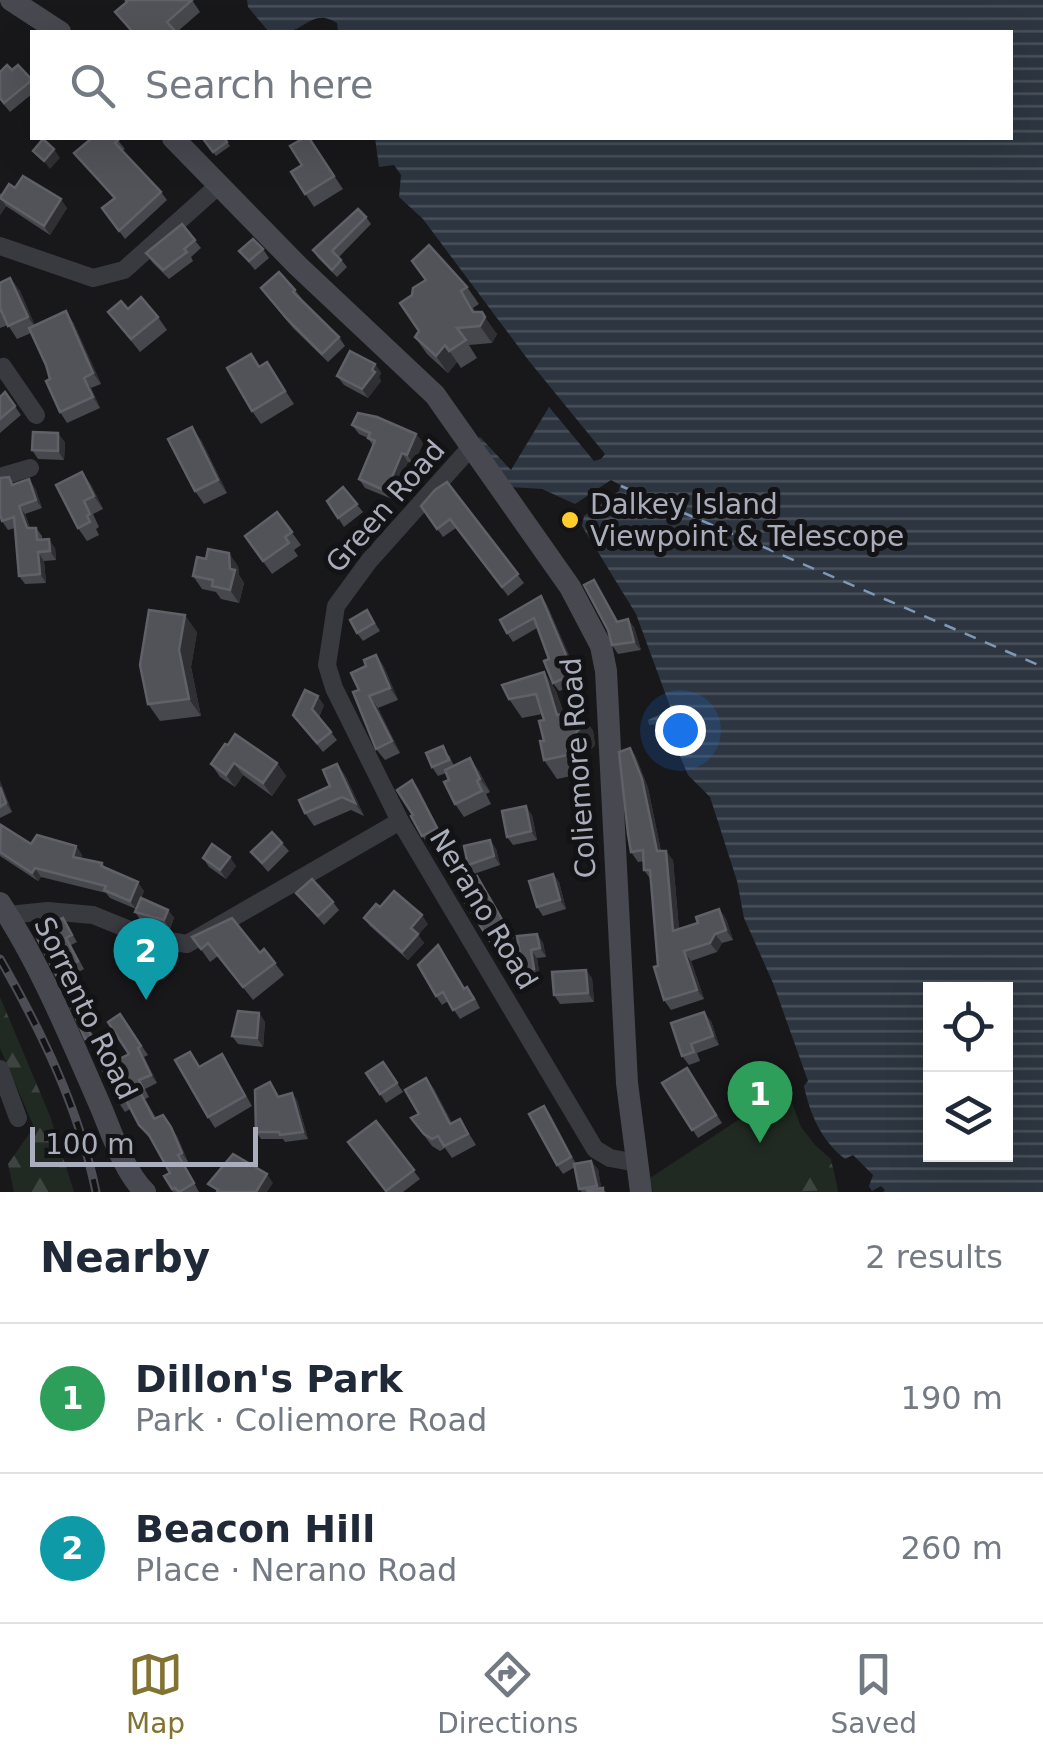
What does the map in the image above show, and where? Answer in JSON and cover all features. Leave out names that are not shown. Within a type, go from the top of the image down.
[{"type":"street","points":[[11,0],[57,30]]},
{"type":"street","name":"Coliemore Road","points":[[175,140],[298,266],[435,395],[570,587],[601,646],[606,671],[628,1083],[641,1192]]},
{"type":"street","points":[[0,246],[93,278],[109,276],[124,270],[219,184]]},
{"type":"street","points":[[0,368],[36,415]]},
{"type":"street","name":"Green Road","points":[[400,821],[334,688],[327,666],[328,643],[336,606],[369,561],[471,447]]},
{"type":"street","points":[[0,477],[30,468]]},
{"type":"street","name":"Nerano Road","points":[[5,923],[48,911],[92,915],[150,938],[187,944],[400,821],[594,1148],[610,1158],[637,1163]]},
{"type":"street","name":"Sorrento Road","points":[[5,923],[50,990],[120,1149],[145,1192]]},
{"type":"street","points":[[0,1069],[18,1118]]},
{"type":"green space","points":[[0,997],[50,1116],[74,1192],[14,1192],[8,1164],[34,1127],[0,1048]]},
{"type":"green space","points":[[779,1093],[789,1095],[801,1127],[831,1159],[838,1192],[653,1192],[650,1178]]},
{"type":"green space","points":[[808,1158],[832,1164],[838,1190],[779,1192]]},
{"type":"shaded area","points":[[247,0],[1043,0],[1043,1192],[883,1192],[881,1186],[872,1191],[869,1186],[873,1175],[853,1155],[845,1159],[818,1127],[804,1086],[808,1081],[773,983],[744,918],[737,881],[710,797],[688,775],[666,723],[649,725],[648,720],[671,709],[636,614],[582,526],[584,516],[619,491],[620,485],[611,480],[575,504],[542,489],[510,487],[477,439],[480,437],[511,470],[549,407],[594,461],[605,454],[529,361],[423,219],[399,197],[401,175],[394,165],[379,167],[375,140],[1013,140],[1013,30],[338,30],[337,23],[322,18],[295,30],[267,30],[248,7]]},
{"type":"building","points":[[192,0],[167,22],[174,30],[131,30],[115,12],[127,2]]},
{"type":"building","points":[[7,65],[12,70],[18,65],[30,82],[4,103],[0,98],[0,72]]},
{"type":"building","points":[[42,140],[54,149],[44,161],[33,151]]},
{"type":"building","points":[[90,140],[118,140],[115,143],[161,192],[119,231],[102,208],[115,198],[74,153]]},
{"type":"building","points":[[204,140],[226,140],[227,142],[213,152]]},
{"type":"building","points":[[310,140],[334,176],[305,194],[291,172],[302,165],[290,146]]},
{"type":"building","points":[[23,176],[61,199],[44,226],[0,198],[9,184],[15,188]]},
{"type":"building","points":[[358,209],[366,217],[332,251],[341,260],[332,270],[313,250]]},
{"type":"building","points":[[182,224],[195,240],[184,249],[187,252],[163,270],[146,253]]},
{"type":"building","points":[[253,239],[263,249],[249,261],[239,251]]},
{"type":"building","points":[[429,245],[467,287],[461,291],[473,312],[482,312],[485,317],[480,326],[457,328],[466,340],[449,351],[445,345],[436,356],[415,337],[419,331],[400,303],[426,280],[412,261]]},
{"type":"building","points":[[279,272],[293,292],[339,337],[322,354],[261,288]]},
{"type":"building","points":[[10,278],[28,317],[8,326],[0,311],[0,283]]},
{"type":"building","points":[[141,297],[158,317],[131,339],[108,312],[121,301],[128,309]]},
{"type":"building","points":[[66,311],[93,373],[84,378],[93,397],[60,412],[46,381],[50,379],[46,365],[29,328]]},
{"type":"building","points":[[350,351],[375,364],[375,372],[362,389],[337,376]]},
{"type":"building","points":[[251,354],[259,367],[267,362],[285,391],[252,411],[227,368]]},
{"type":"building","points":[[5,392],[15,406],[0,419],[0,397]]},
{"type":"building","points":[[358,413],[416,434],[407,455],[402,453],[386,491],[359,479],[375,441],[368,438],[370,433],[352,425]]},
{"type":"building","points":[[192,427],[218,480],[195,491],[168,439]]},
{"type":"building","points":[[33,432],[58,433],[58,451],[32,450]]},
{"type":"building","points":[[82,472],[94,496],[84,501],[90,522],[78,528],[56,485]]},
{"type":"building","points":[[9,477],[12,485],[29,479],[36,500],[19,506],[27,528],[36,528],[37,540],[49,539],[50,551],[38,552],[40,574],[19,576],[14,517],[2,521],[0,514],[0,478]]},
{"type":"building","points":[[447,482],[518,574],[502,587],[450,519],[437,529],[421,506]]},
{"type":"building","points":[[343,487],[357,504],[338,518],[327,501]]},
{"type":"building","points":[[277,512],[292,532],[285,537],[289,543],[263,561],[245,536]]},
{"type":"building","points":[[208,549],[229,553],[230,569],[235,570],[230,590],[212,586],[213,580],[193,576],[197,557],[206,559]]},
{"type":"building","points":[[594,580],[617,622],[628,619],[634,642],[612,645],[584,585]]},
{"type":"building","points":[[541,596],[574,674],[553,683],[534,618],[507,633],[500,620]]},
{"type":"building","points":[[149,610],[185,615],[179,650],[189,699],[148,704],[140,665]]},
{"type":"building","points":[[367,610],[374,623],[357,633],[350,620]]},
{"type":"building","points":[[376,655],[390,688],[369,696],[392,741],[376,749],[353,692],[359,690],[351,673],[366,666],[364,660]]},
{"type":"building","points":[[544,672],[557,715],[580,712],[582,726],[574,735],[577,753],[544,760],[539,721],[544,720],[536,694],[509,699],[502,685]]},
{"type":"building","points":[[305,690],[318,696],[312,709],[331,732],[317,743],[293,715]]},
{"type":"building","points":[[235,734],[277,763],[263,783],[234,763],[226,775],[211,764]]},
{"type":"building","points":[[443,746],[449,760],[432,767],[426,753]]},
{"type":"building","points":[[630,748],[642,779],[657,851],[666,851],[673,931],[698,923],[696,917],[719,909],[726,930],[715,934],[710,943],[684,951],[697,990],[664,1000],[654,967],[658,966],[650,870],[644,870],[643,850],[631,852],[628,834],[619,752]]},
{"type":"building","points":[[470,758],[482,791],[455,804],[444,782],[449,780],[445,770]]},
{"type":"building","points":[[337,764],[355,803],[342,797],[305,813],[299,800],[330,786],[323,770]]},
{"type":"building","points":[[412,780],[437,828],[422,836],[397,790]]},
{"type":"building","points":[[526,806],[531,831],[507,837],[502,811]]},
{"type":"building","points":[[1,825],[31,844],[37,835],[76,846],[73,857],[102,863],[101,866],[138,882],[130,901],[104,890],[106,886],[35,868],[32,873],[0,852]]},
{"type":"building","points":[[272,832],[282,843],[262,863],[251,852]]},
{"type":"building","points":[[490,840],[494,856],[468,865],[464,846]]},
{"type":"building","points":[[212,844],[230,857],[220,870],[203,858]]},
{"type":"building","points":[[553,874],[560,900],[537,907],[529,881]]},
{"type":"building","points":[[477,876],[508,930],[490,941],[463,899],[468,896],[462,885]]},
{"type":"building","points":[[312,879],[333,902],[318,916],[296,893]]},
{"type":"building","points":[[394,891],[422,915],[411,928],[418,934],[402,952],[364,918]]},
{"type":"building","points":[[141,898],[168,910],[164,920],[135,912]]},
{"type":"building","points":[[63,918],[72,935],[66,938],[78,961],[56,975],[34,932]]},
{"type":"building","points":[[232,918],[260,953],[264,949],[275,963],[243,987],[208,943],[201,949],[192,937]]},
{"type":"building","points":[[537,934],[540,948],[531,950],[534,969],[523,971],[517,936]]},
{"type":"building","points":[[438,945],[474,999],[453,1010],[443,992],[436,996],[418,965]]},
{"type":"building","points":[[586,970],[588,993],[554,995],[552,972]]},
{"type":"building","points":[[78,1004],[91,1036],[85,1039],[71,1007]]},
{"type":"building","points":[[238,1011],[259,1013],[257,1038],[232,1036]]},
{"type":"building","points":[[704,1012],[713,1036],[691,1044],[694,1052],[682,1056],[671,1023]]},
{"type":"building","points":[[120,1014],[141,1046],[138,1048],[151,1075],[139,1080],[143,1089],[139,1090],[154,1119],[163,1115],[171,1127],[182,1153],[178,1155],[194,1183],[179,1192],[172,1189],[164,1176],[170,1173],[149,1135],[126,1100],[119,1103],[102,1068],[129,1054],[108,1022]]},
{"type":"building","points":[[190,1052],[199,1067],[222,1054],[245,1096],[208,1117],[175,1060]]},
{"type":"building","points":[[383,1062],[397,1083],[380,1094],[366,1073]]},
{"type":"building","points":[[687,1068],[716,1115],[692,1130],[662,1083]]},
{"type":"building","points":[[426,1078],[450,1124],[460,1119],[468,1134],[444,1146],[438,1136],[432,1139],[424,1134],[411,1118],[419,1114],[405,1090]]},
{"type":"building","points":[[270,1082],[278,1097],[292,1093],[303,1132],[256,1132],[255,1090]]},
{"type":"building","points":[[544,1106],[571,1157],[557,1165],[529,1114]]},
{"type":"building","points":[[376,1121],[414,1170],[386,1191],[348,1142]]},
{"type":"building","points":[[233,1154],[267,1174],[256,1192],[217,1192],[208,1184]]},
{"type":"building","points":[[591,1161],[597,1186],[579,1189],[574,1164]]},
{"type":"ferry route","points":[[621,486],[1043,667]]},
{"type":"railway","points":[[0,959],[57,1072],[80,1131],[96,1192]]},
{"type":"place","name":"Dalkey Island Viewpoint & Telescope","points":[[570,520]]},
{"type":"place","name":"Beacon Hill","points":[[146,1000]]},
{"type":"place","name":"Dillon's Park","points":[[760,1143]]}]
